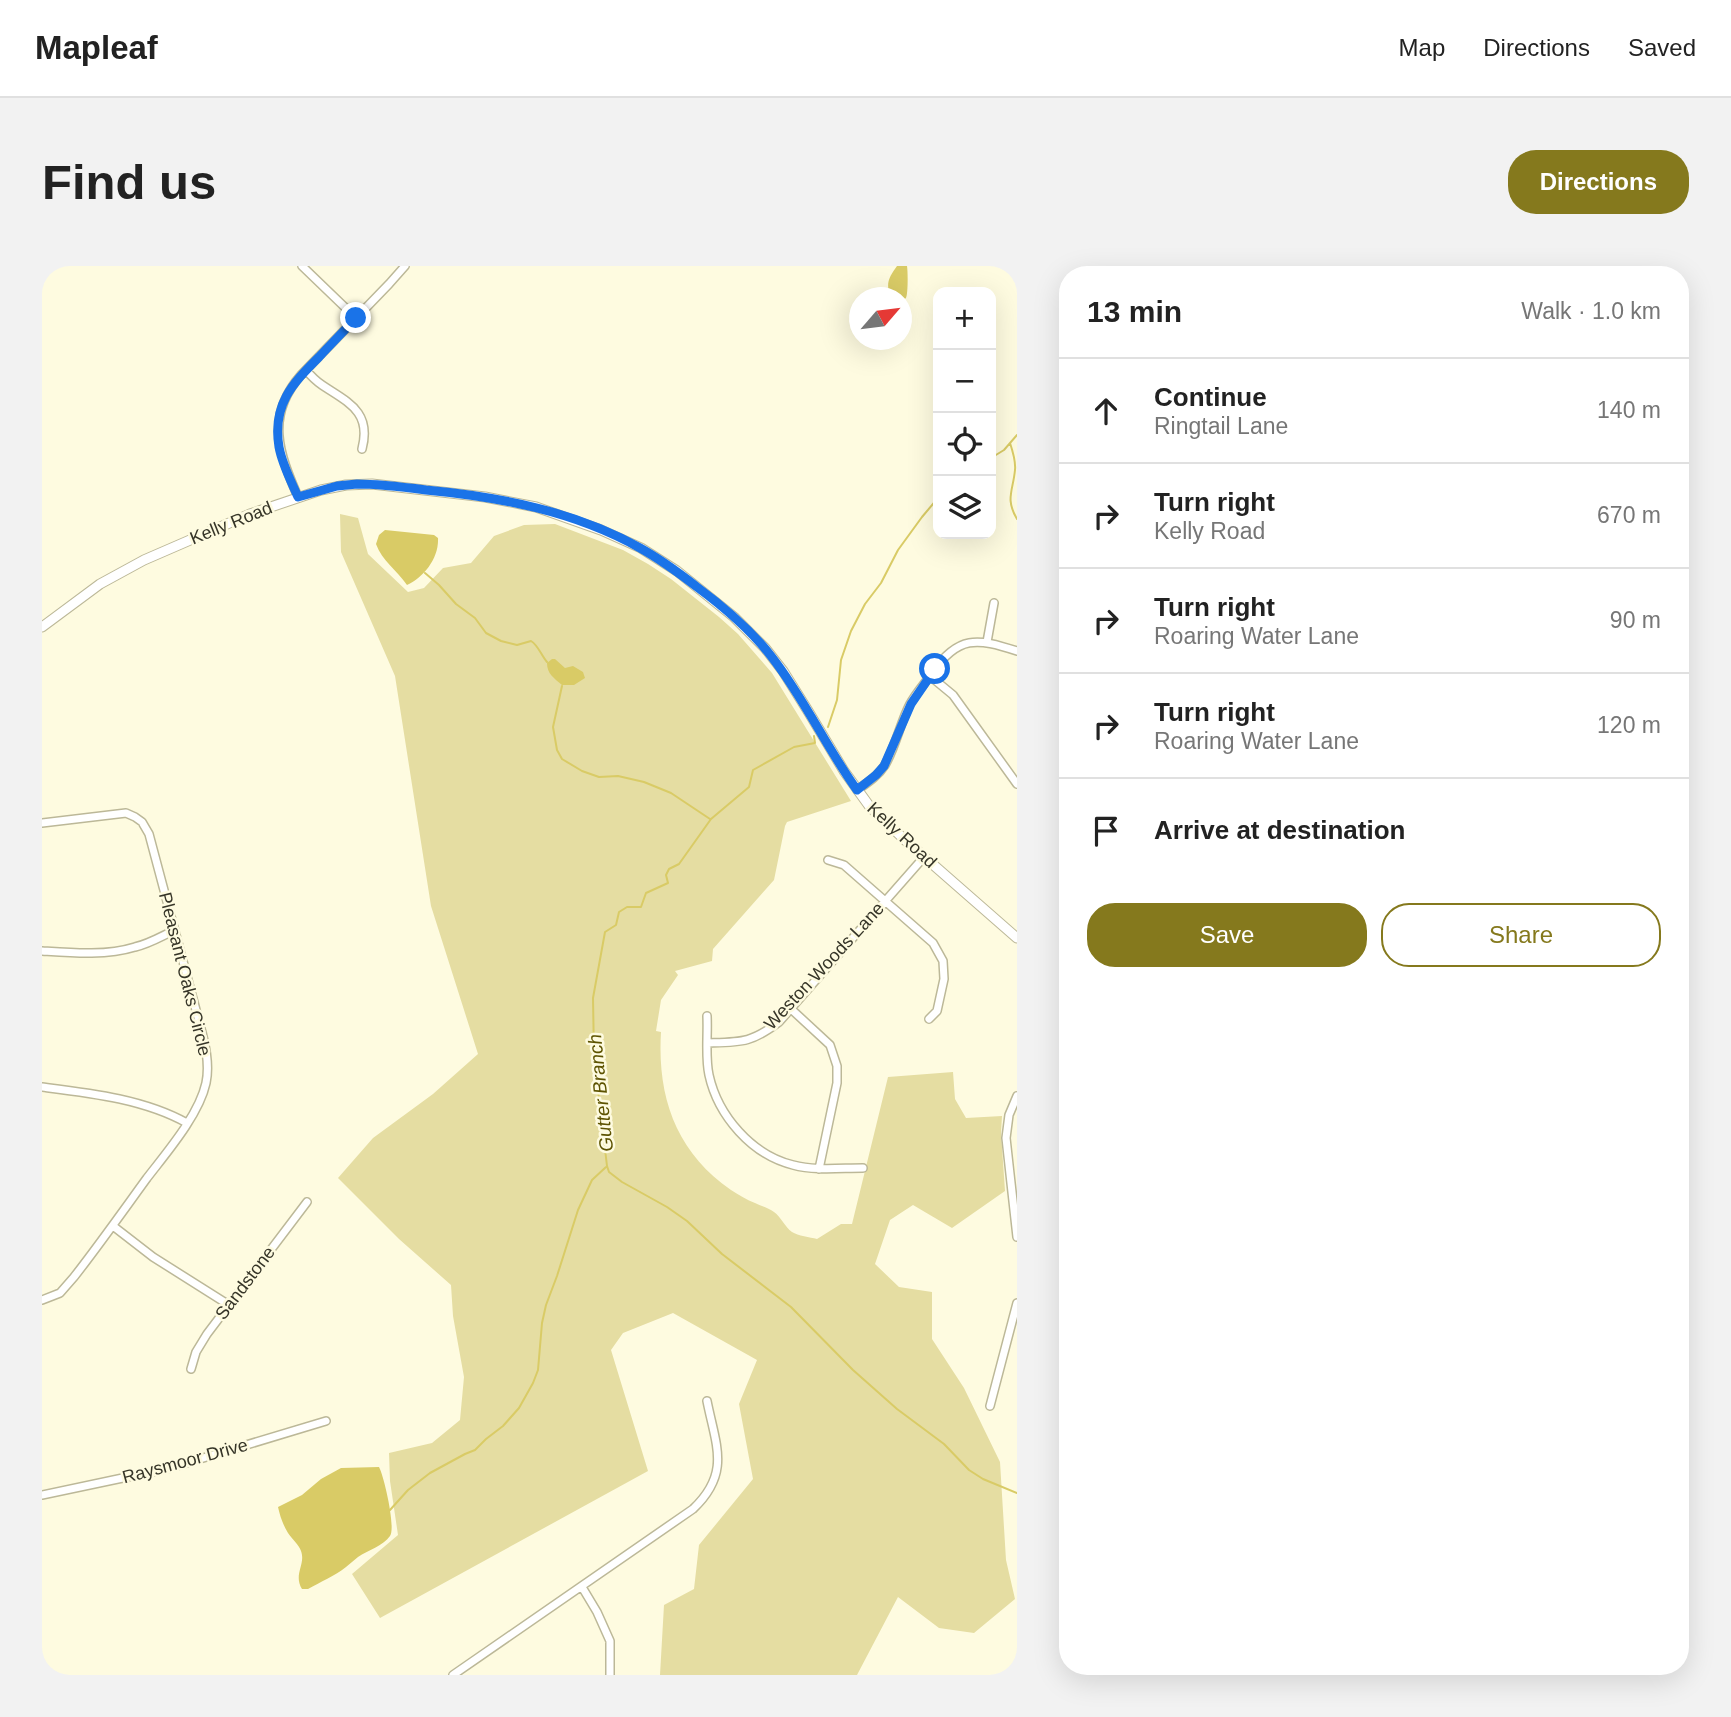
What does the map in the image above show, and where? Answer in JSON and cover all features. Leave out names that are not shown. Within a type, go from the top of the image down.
[{"type":"street","points":[[302,266],[356,318]]},
{"type":"street","points":[[298,497],[279,445],[278,430],[287,394],[306,370],[405,266]]},
{"type":"street","points":[[306,370],[321,385],[347,400],[358,412],[364,433],[362,449]]},
{"type":"street","name":"Kelly Road","points":[[42,627],[100,584],[132,565],[231,522],[329,488],[357,484],[485,497],[546,510],[640,548],[677,571],[734,617],[765,648],[799,695],[844,771],[883,821],[1017,938]]},
{"type":"street","points":[[987,642],[995,603]]},
{"type":"street","points":[[857,790],[884,766],[911,704],[943,657],[951,650],[965,644],[987,642],[1017,651]]},
{"type":"street","points":[[930,676],[953,695],[1017,784]]},
{"type":"street","name":"Pleasant Oaks Circle","points":[[42,823],[115,813],[126,813],[142,822],[149,834],[207,1059],[203,1093],[187,1123],[66,1287],[52,1297],[42,1300]]},
{"type":"street","name":"Weston Woods Lane","points":[[708,1043],[737,1042],[761,1035],[779,1022],[924,857]]},
{"type":"street","points":[[828,859],[844,865],[933,943],[943,961],[944,979],[937,1010],[929,1019]]},
{"type":"street","points":[[42,951],[120,951],[143,945],[175,930]]},
{"type":"street","points":[[790,1008],[830,1045],[837,1066],[837,1083],[819,1169]]},
{"type":"street","points":[[707,1016],[711,1083],[717,1100],[734,1128],[760,1151],[792,1165],[819,1169],[863,1168]]},
{"type":"street","points":[[42,1087],[122,1100],[158,1110],[187,1123]]},
{"type":"street","points":[[1017,1096],[1009,1115],[1006,1138],[1017,1237]]},
{"type":"street","name":"Sandstone","points":[[191,1369],[196,1352],[207,1334],[307,1202]]},
{"type":"street","points":[[113,1226],[153,1256],[229,1305]]},
{"type":"street","points":[[990,1406],[1017,1303]]},
{"type":"street","points":[[453,1675],[693,1509],[709,1490],[718,1463],[707,1401]]},
{"type":"street","name":"Raysmoor Drive","points":[[42,1495],[170,1468],[326,1421]]},
{"type":"street","points":[[582,1587],[610,1641],[610,1675]]},
{"type":"shaded area","points":[[897,266],[907,266],[908,287],[888,287],[890,277]]},
{"type":"shaded area","points":[[340,514],[358,518],[368,554],[408,592],[424,588],[443,568],[471,563],[494,536],[524,525],[555,524],[623,550],[648,564],[719,617],[738,634],[772,673],[851,801],[787,822],[774,880],[713,949],[712,961],[675,971],[678,975],[661,1000],[656,1031],[661,1032],[663,1079],[674,1121],[696,1158],[712,1175],[740,1196],[770,1209],[792,1232],[817,1239],[841,1224],[852,1224],[888,1077],[953,1072],[955,1099],[966,1118],[1002,1116],[1005,1191],[952,1228],[913,1205],[890,1220],[875,1264],[899,1287],[932,1292],[932,1339],[964,1388],[1000,1462],[1006,1560],[1015,1599],[974,1633],[939,1628],[898,1597],[857,1675],[660,1675],[664,1605],[694,1589],[699,1545],[753,1479],[739,1404],[757,1360],[673,1313],[623,1333],[611,1350],[648,1471],[380,1618],[352,1574],[398,1535],[389,1453],[432,1443],[460,1420],[464,1377],[453,1316],[451,1285],[399,1239],[338,1178],[373,1138],[433,1094],[478,1054],[431,906],[395,676],[341,552]]},
{"type":"shaded area","points":[[385,530],[434,535],[438,538],[433,560],[419,577],[407,585],[376,544],[379,535]]},
{"type":"shaded area","points":[[552,659],[565,668],[573,666],[583,672],[585,678],[574,685],[562,685],[548,670],[547,663]]},
{"type":"shaded area","points":[[379,1467],[390,1513],[390,1536],[337,1573],[308,1589],[302,1589],[299,1579],[301,1551],[286,1530],[278,1507],[302,1495],[321,1479],[341,1468]]},
{"type":"waterway","name":"Gutter Branch","points":[[996,455],[1017,435]]},
{"type":"waterway","points":[[1010,443],[1015,467],[1011,506],[1017,519]]},
{"type":"waterway","name":"Gutter Branch","points":[[828,727],[837,700],[841,660],[851,631],[898,550],[933,504]]},
{"type":"waterway","points":[[425,573],[456,604],[475,618],[486,633],[517,645],[531,641],[547,662]]},
{"type":"waterway","points":[[562,686],[553,727],[557,750],[562,759],[599,777],[618,776],[644,782],[671,793],[710,819]]},
{"type":"waterway","name":"Gutter Branch","points":[[814,736],[815,743],[794,747],[753,770],[749,787],[711,819],[679,864],[669,869],[666,875],[668,883],[646,893],[641,907],[627,907],[619,912],[616,925],[605,932],[593,998],[594,1056],[607,1166],[609,1172],[622,1182],[687,1221],[722,1254],[791,1307],[853,1370],[897,1409],[944,1444],[969,1470],[1017,1493]]},
{"type":"waterway","points":[[390,1510],[408,1490],[430,1473],[475,1450],[519,1408],[538,1370],[546,1305],[578,1210],[592,1180],[606,1167]]},
{"type":"route","points":[[356,318],[296,381],[282,408],[278,423],[279,445],[298,497],[337,486],[372,484],[485,497],[536,507],[567,517],[640,548],[677,571],[751,632],[783,671],[857,790],[884,766],[911,704],[935,669]]}]
